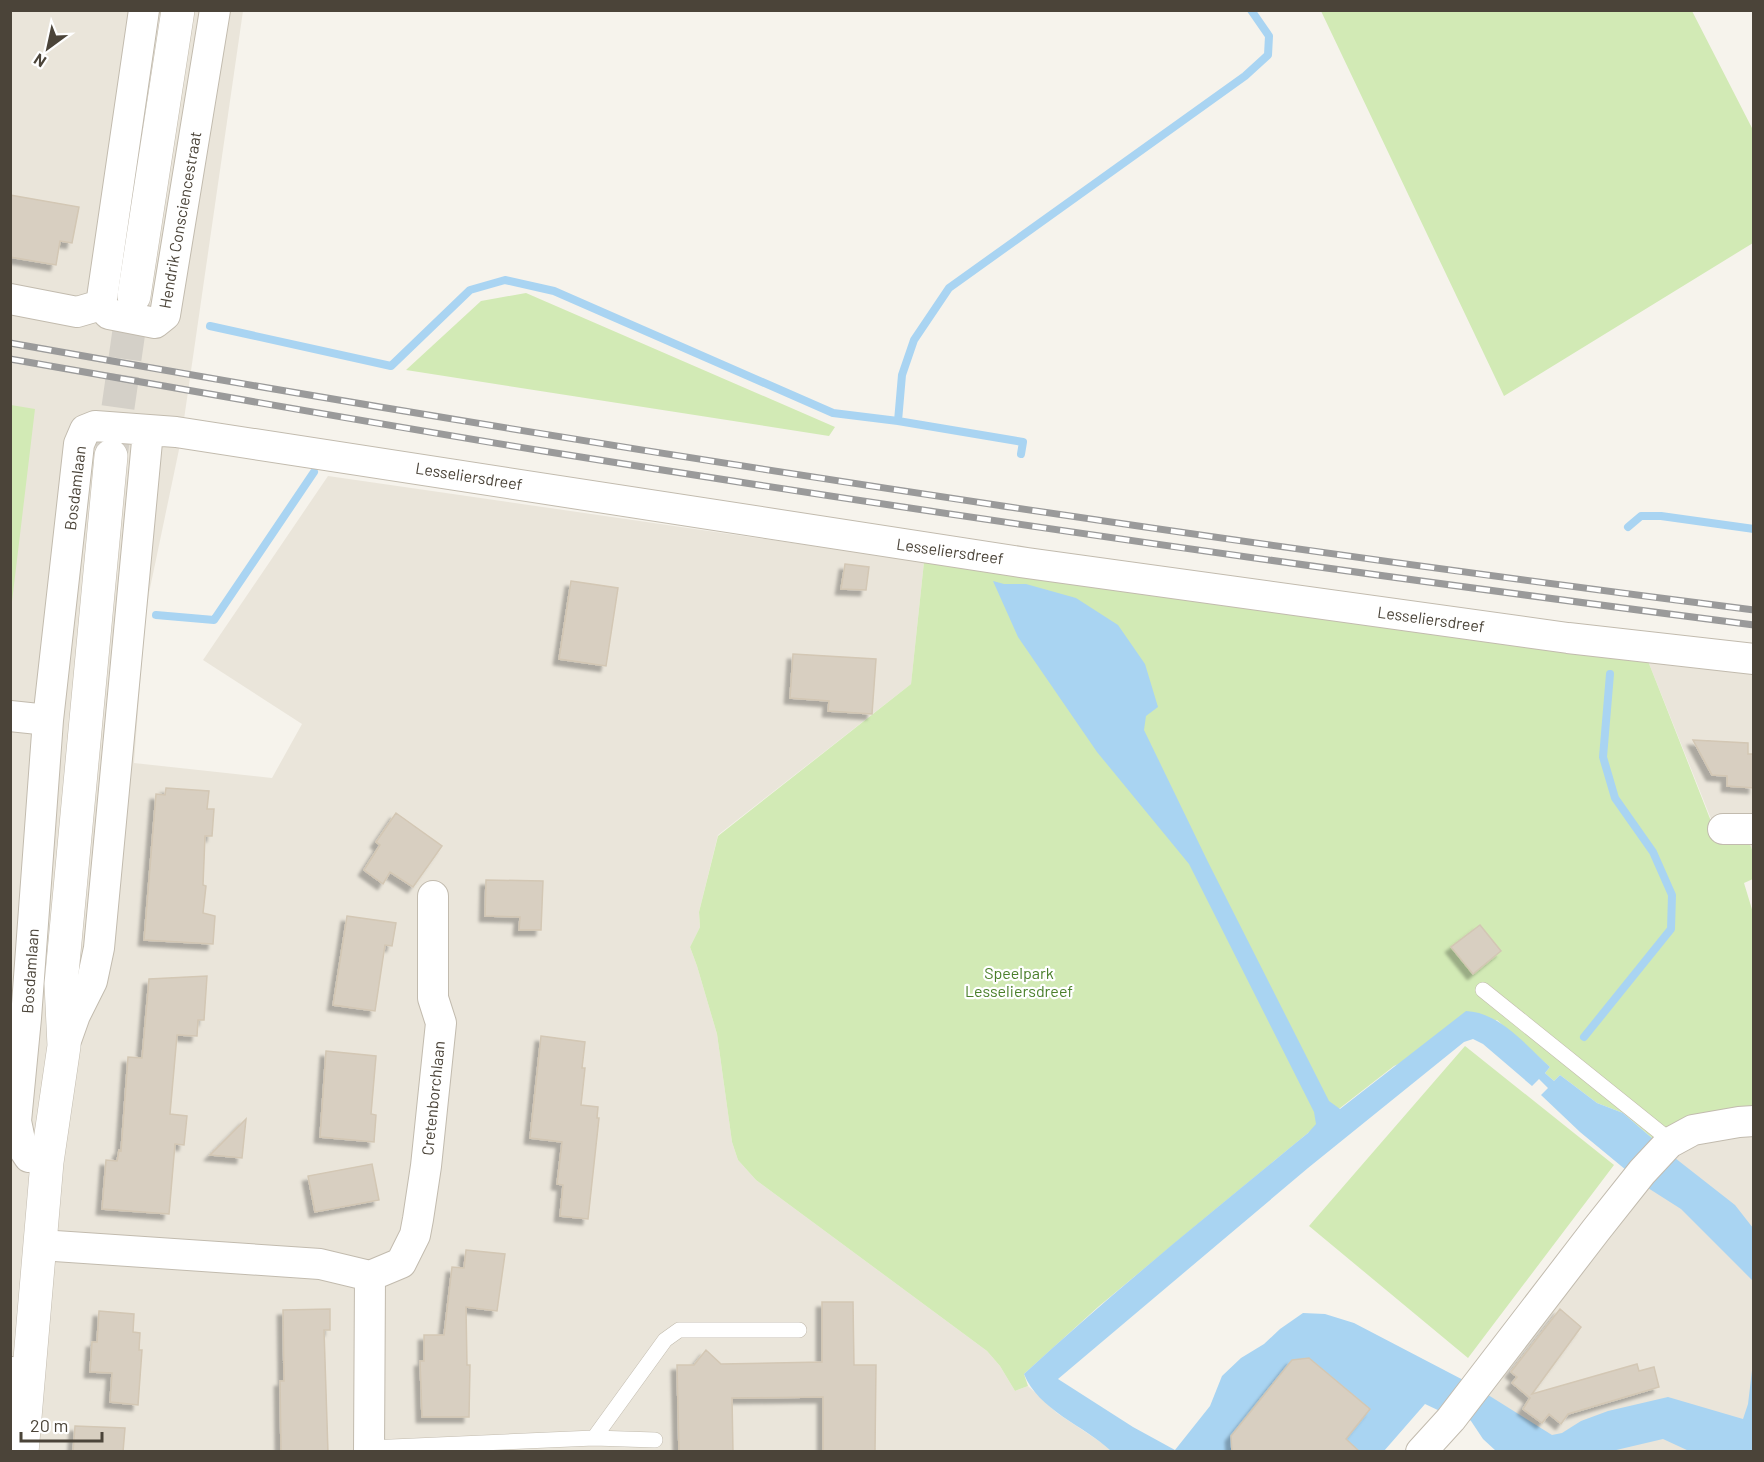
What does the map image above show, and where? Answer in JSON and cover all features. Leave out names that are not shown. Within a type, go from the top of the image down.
[{"type":"street","points":[[10,299],[77,312],[101,305],[144,10]]},
{"type":"street","name":"Hendrik Consciencestraat","points":[[134,296],[178,10]]},
{"type":"street","name":"Hendrik Consciencestraat","points":[[101,305],[110,314],[154,323],[165,315],[215,10]]},
{"type":"street","name":"Bosdamlaan","points":[[28,1157],[21,1145],[16,1121],[18,1017],[79,444],[85,430],[95,426],[148,431],[99,948],[92,981],[64,1046]]},
{"type":"street","name":"Lesseliersdreef","points":[[148,431],[176,432],[249,442],[1027,563],[1568,638],[1754,659]]},
{"type":"street","name":"Bosdamlaan","points":[[22,1452],[47,1162],[64,1046],[61,984],[111,456]]},
{"type":"street","points":[[10,716],[48,720]]},
{"type":"street","points":[[1723,829],[1754,829]]},
{"type":"street","name":"Cretenborchlaan","points":[[370,1276],[401,1263],[415,1235],[418,1219],[441,1023],[433,998],[433,896]]},
{"type":"street","name":"Bosdamlaan","points":[[11,1378],[28,1157],[44,1040],[61,984]]},
{"type":"street","points":[[1421,1452],[1476,1388],[1642,1172],[1672,1142],[1693,1130],[1754,1121]]},
{"type":"street","points":[[40,1245],[320,1264],[370,1276],[369,1450]]},
{"type":"lane","points":[[1483,990],[1672,1142]]},
{"type":"lane","points":[[594,1438],[665,1340],[679,1330],[799,1330]]},
{"type":"lane","points":[[369,1450],[594,1438],[656,1440]]},
{"type":"shaded area","points":[[10,11],[243,11],[181,440],[149,593],[134,763],[272,778],[302,724],[203,660],[328,476],[924,562],[911,684],[718,835],[699,912],[700,927],[690,947],[717,1034],[732,1142],[738,1160],[756,1180],[987,1351],[1000,1366],[1015,1391],[1028,1386],[1057,1413],[1111,1451],[11,1451]]},
{"type":"shaded area","points":[[1753,648],[1753,852],[1749,842],[1719,839],[1648,661]]},
{"type":"shaded area","points":[[1753,1113],[1753,1451],[1572,1451],[1469,1383],[1636,1167]]},
{"type":"green space","points":[[1321,11],[1692,11],[1753,130],[1753,243],[1504,396]]},
{"type":"green space","points":[[526,293],[835,427],[829,436],[406,370],[481,301]]},
{"type":"green space","points":[[10,405],[35,409],[11,610]]},
{"type":"green space","name":"Speelpark Lesseliersdreef","points":[[924,562],[1648,661],[1718,839],[1749,842],[1753,852],[1753,879],[1744,883],[1754,916],[1753,1113],[1653,1139],[1623,1113],[1597,1103],[1560,1075],[1554,1081],[1545,1073],[1550,1067],[1497,1020],[1394,1066],[1308,1133],[1098,1307],[1024,1374],[1028,1386],[1015,1391],[1000,1366],[987,1351],[756,1180],[738,1160],[732,1142],[717,1034],[690,947],[700,927],[699,912],[718,836],[911,684]]},
{"type":"green space","points":[[1465,1046],[1614,1165],[1468,1358],[1309,1226]]},
{"type":"water","points":[[993,581],[1004,584],[1026,584],[1076,598],[1118,625],[1145,664],[1158,707],[1146,716],[1144,730],[1329,1101],[1340,1109],[1466,1011],[1490,1017],[1501,1024],[1522,1040],[1550,1067],[1545,1073],[1554,1081],[1560,1075],[1597,1103],[1623,1113],[1653,1139],[1626,1170],[1580,1132],[1541,1095],[1548,1088],[1539,1079],[1532,1086],[1483,1044],[1473,1039],[1464,1042],[1308,1168],[1058,1379],[1133,1427],[1175,1450],[1210,1406],[1222,1376],[1241,1358],[1264,1344],[1303,1313],[1325,1314],[1354,1323],[1469,1383],[1552,1435],[1562,1433],[1581,1421],[1608,1411],[1668,1397],[1743,1419],[1748,1404],[1753,1362],[1753,1451],[1689,1451],[1663,1439],[1612,1451],[1496,1451],[1483,1439],[1471,1421],[1453,1404],[1442,1412],[1425,1404],[1384,1451],[1341,1451],[1346,1439],[1370,1409],[1309,1358],[1292,1360],[1231,1436],[1232,1447],[1237,1451],[1111,1451],[1040,1398],[1024,1374],[1316,1124],[1314,1112],[1189,864],[1097,752],[1018,637]]},
{"type":"water","points":[[1675,1158],[1735,1205],[1753,1228],[1753,1281],[1681,1209],[1648,1188]]},
{"type":"building","points":[[10,195],[79,207],[72,243],[60,241],[56,265],[10,257]]},
{"type":"building","points":[[845,564],[869,567],[866,590],[841,589]]},
{"type":"building","points":[[571,581],[618,588],[606,666],[559,659]]},
{"type":"building","points":[[793,654],[876,659],[872,714],[828,711],[829,701],[790,698]]},
{"type":"building","points":[[1693,740],[1748,743],[1748,754],[1754,754],[1754,788],[1727,786],[1727,776],[1712,775]]},
{"type":"building","points":[[166,788],[209,791],[207,809],[214,809],[212,836],[205,836],[203,885],[206,886],[203,913],[215,916],[213,944],[144,940],[156,794],[165,795]]},
{"type":"building","points":[[396,813],[442,846],[413,887],[390,872],[383,884],[364,870],[380,845],[376,842]]},
{"type":"building","points":[[486,880],[543,881],[541,930],[519,930],[520,917],[485,916]]},
{"type":"building","points":[[347,916],[396,923],[392,946],[385,945],[375,1011],[333,1005]]},
{"type":"building","points":[[1480,925],[1501,951],[1473,974],[1451,947]]},
{"type":"building","points":[[207,976],[204,1020],[198,1020],[197,1036],[177,1035],[170,1114],[187,1116],[184,1145],[175,1144],[169,1214],[102,1209],[106,1160],[117,1161],[119,1150],[121,1151],[128,1057],[142,1058],[149,979]]},
{"type":"building","points":[[541,1036],[585,1042],[581,1105],[598,1107],[597,1118],[599,1118],[588,1219],[560,1216],[563,1185],[557,1184],[562,1142],[530,1138]]},
{"type":"building","points":[[326,1051],[376,1056],[371,1114],[376,1115],[374,1142],[320,1137]]},
{"type":"building","points":[[246,1119],[242,1158],[210,1155]]},
{"type":"building","points":[[372,1164],[379,1200],[315,1212],[308,1176]]},
{"type":"building","points":[[466,1250],[505,1254],[497,1311],[466,1307],[467,1365],[470,1365],[469,1417],[422,1417],[420,1361],[424,1361],[424,1335],[444,1335],[452,1267],[464,1268]]},
{"type":"building","points":[[822,1302],[853,1302],[854,1365],[876,1365],[875,1452],[823,1452],[823,1397],[732,1398],[733,1452],[679,1452],[677,1365],[694,1365],[706,1350],[721,1364],[822,1362]]},
{"type":"building","points":[[330,1309],[330,1330],[324,1330],[328,1452],[281,1452],[280,1381],[284,1381],[283,1310]]},
{"type":"building","points":[[1560,1309],[1581,1327],[1532,1394],[1637,1364],[1639,1371],[1654,1367],[1659,1387],[1568,1414],[1561,1424],[1549,1414],[1542,1423],[1523,1409],[1530,1398],[1512,1383],[1517,1377],[1511,1372]]},
{"type":"building","points":[[99,1311],[134,1314],[133,1332],[140,1333],[139,1350],[142,1350],[138,1405],[110,1402],[112,1373],[90,1372],[92,1342],[97,1342]]},
{"type":"building","points":[[1309,1358],[1370,1409],[1346,1439],[1360,1452],[1232,1452],[1231,1436],[1292,1360]]},
{"type":"building","points":[[75,1426],[125,1428],[123,1452],[73,1452]]},
{"type":"waterway","points":[[898,421],[902,375],[914,340],[949,288],[1245,76],[1268,55],[1269,36],[1251,10]]},
{"type":"waterway","points":[[210,326],[391,366],[470,290],[505,280],[554,291],[833,413],[898,421],[1023,442],[1021,454]]},
{"type":"waterway","points":[[156,615],[214,620],[314,472]]},
{"type":"waterway","points":[[1628,527],[1641,516],[1661,516],[1754,529]]},
{"type":"waterway","points":[[1584,1037],[1671,929],[1672,895],[1653,852],[1615,798],[1603,757],[1610,674]]},
{"type":"tunnel","points":[[111,456],[134,296]]},
{"type":"railway","points":[[10,343],[445,418],[880,487],[1317,552],[1754,610]]},
{"type":"railway","points":[[10,359],[476,440],[694,475],[1299,564],[1754,625]]}]
